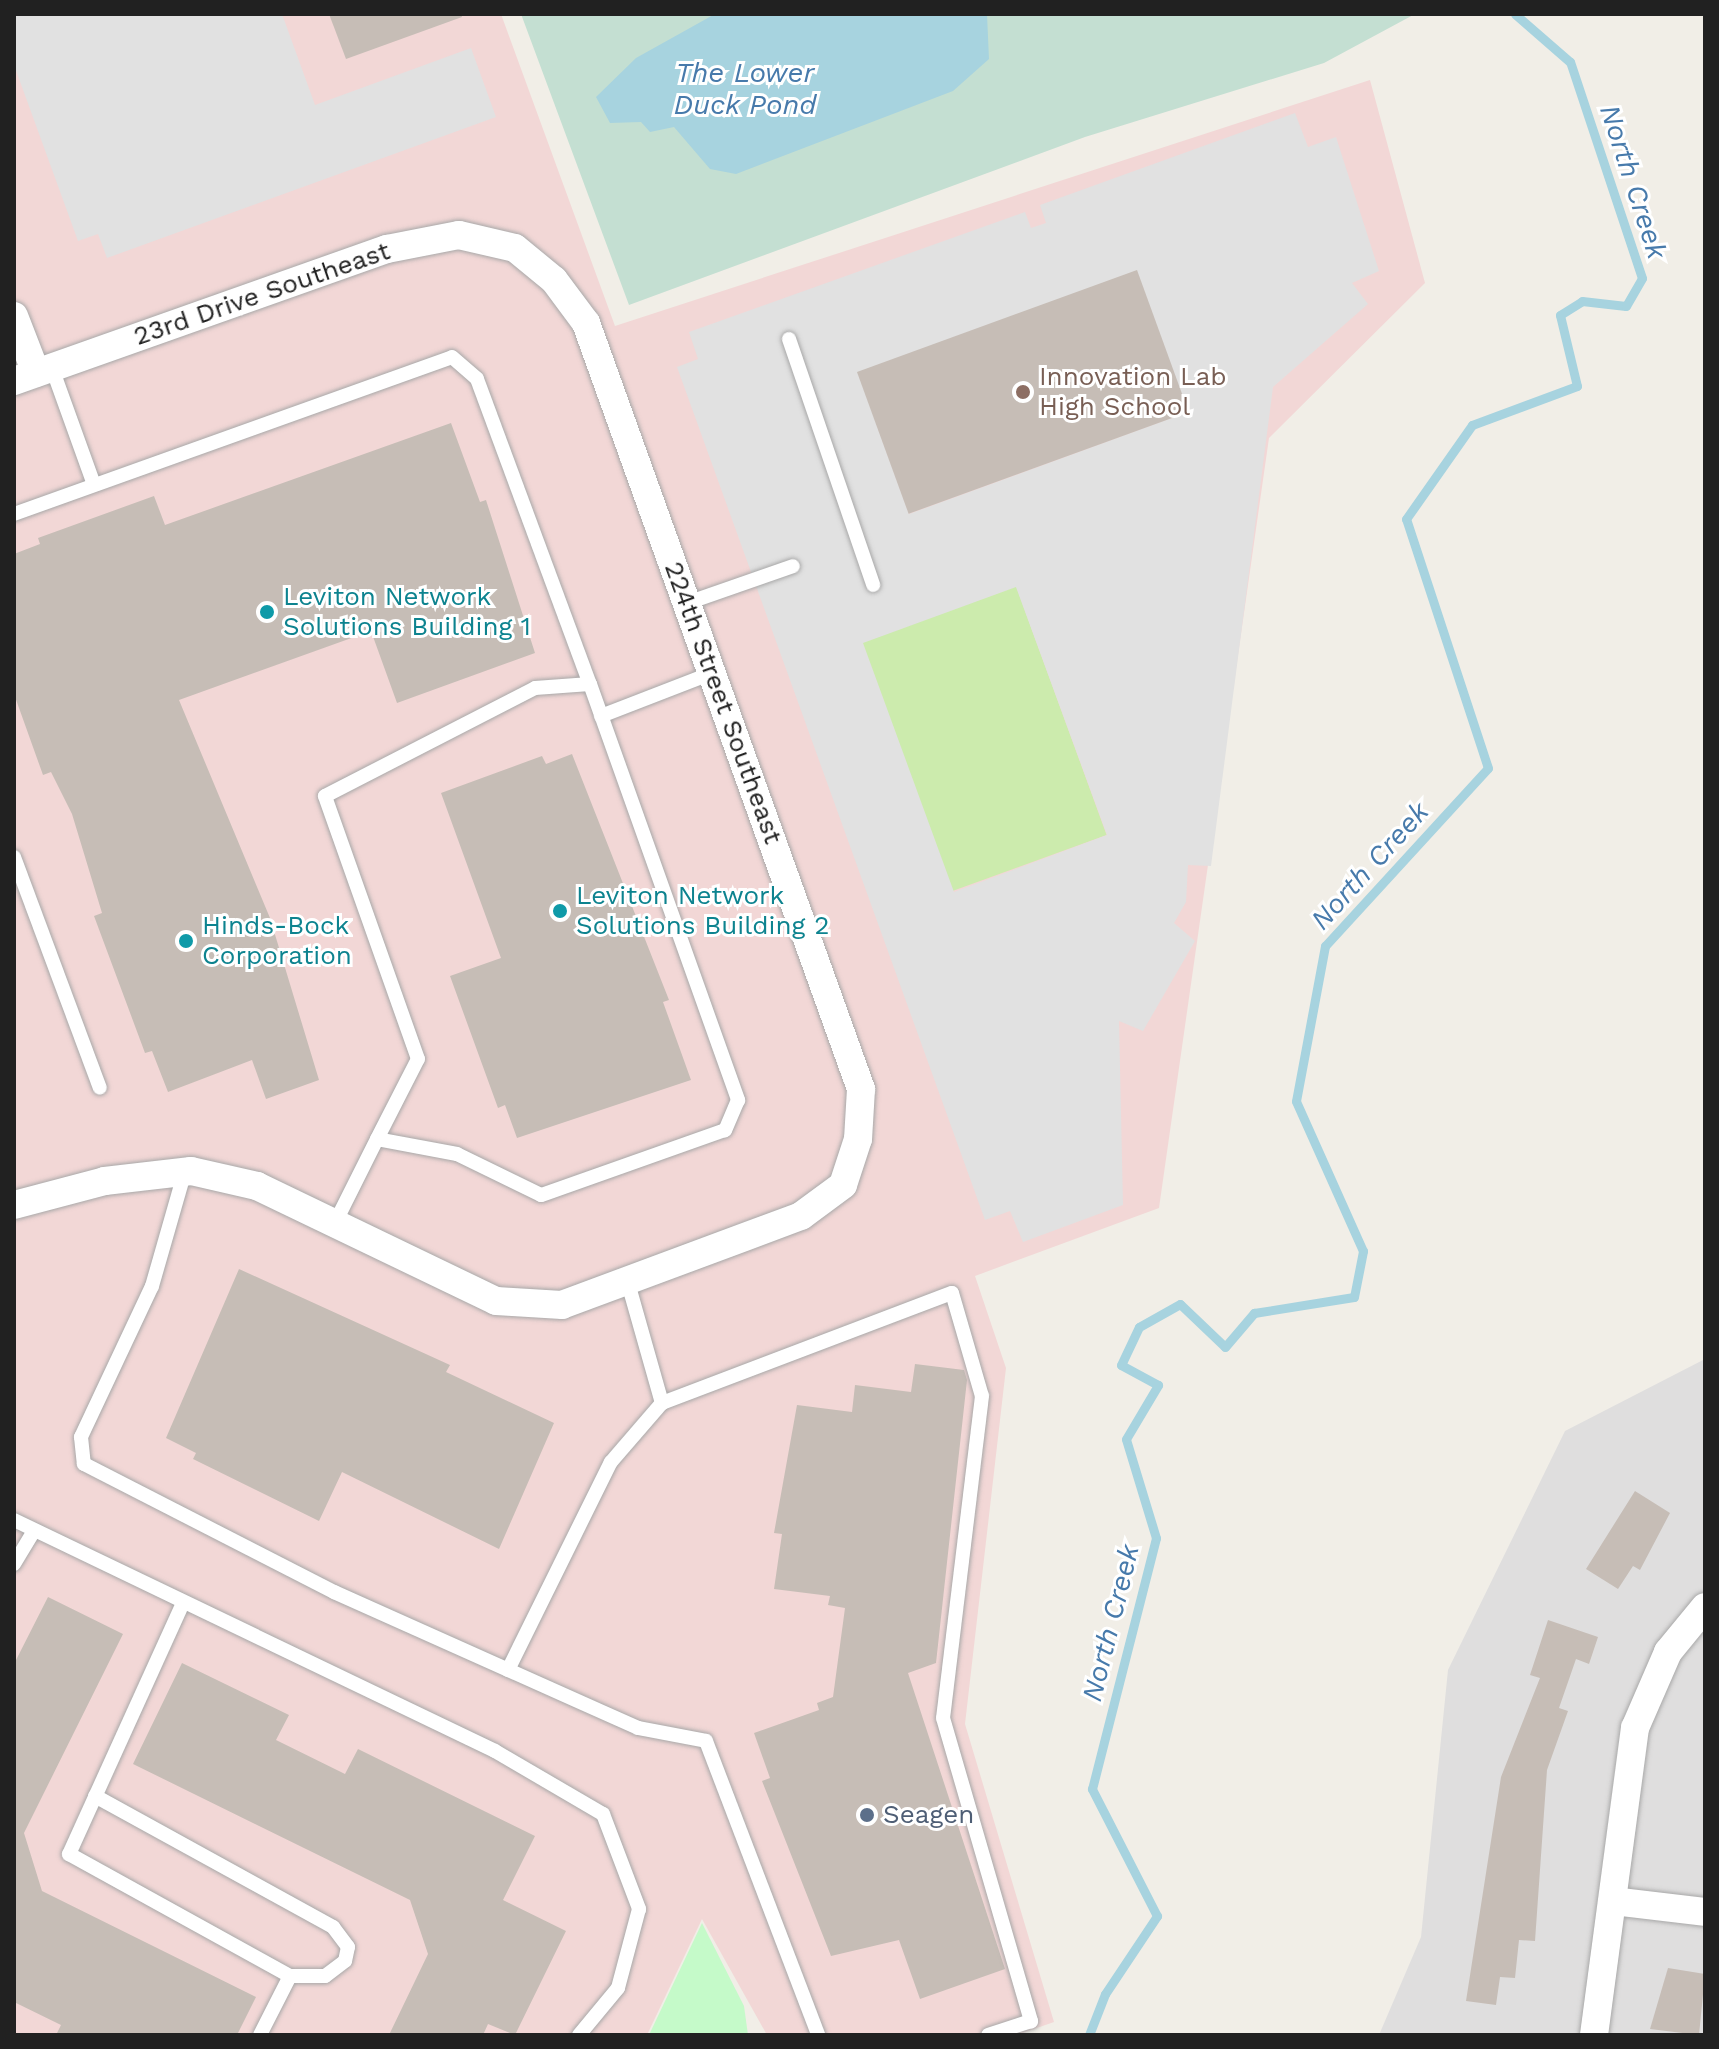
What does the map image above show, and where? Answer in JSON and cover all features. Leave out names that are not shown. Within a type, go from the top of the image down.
[{"type":"street","name":"23rd Drive Southeast","points":[[34,374],[387,249],[459,235],[515,248]]},
{"type":"street","name":"224th Street Southeast","points":[[515,248],[554,280],[586,323],[861,1089],[858,1139],[843,1185],[801,1216],[628,1283]]},
{"type":"street","points":[[14,316],[34,374]]},
{"type":"street","points":[[14,1205],[105,1181],[185,1171],[257,1186],[496,1301],[562,1305],[628,1283]]},
{"type":"street","points":[[1594,2035],[1635,1728],[1668,1652],[1705,1607]]},
{"type":"street","points":[[1613,1901],[1705,1912]]},
{"type":"lane","points":[[789,339],[873,585]]},
{"type":"lane","points":[[14,514],[93,482],[452,357],[477,379],[590,684],[738,1100],[725,1130],[541,1195],[457,1154],[377,1139]]},
{"type":"lane","points":[[34,374],[93,482]]},
{"type":"lane","points":[[687,603],[793,566]]},
{"type":"lane","points":[[601,716],[712,673]]},
{"type":"lane","points":[[335,1223],[418,1059],[325,796],[535,688],[590,684]]},
{"type":"lane","points":[[14,857],[100,1088]]},
{"type":"lane","points":[[185,1171],[152,1286],[81,1437],[84,1464],[334,1592],[638,1728],[706,1741],[818,2035]]},
{"type":"lane","points":[[628,1283],[662,1403]]},
{"type":"lane","points":[[508,1670],[611,1462],[662,1403],[952,1293],[982,1396],[943,1718],[1031,2021],[988,2035]]},
{"type":"lane","points":[[14,1520],[495,1751],[603,1814],[639,1909],[618,1988],[579,2035]]},
{"type":"lane","points":[[14,1564],[34,1531]]},
{"type":"lane","points":[[95,1796],[327,1921],[348,1947],[345,1961],[325,1976],[290,1976],[69,1854],[95,1796],[183,1603]]},
{"type":"lane","points":[[260,2035],[290,1976]]},
{"type":"shaded area","points":[[14,14],[501,14],[615,326],[1370,80],[1425,283],[1269,438],[1159,1208],[975,1276],[1006,1368],[965,1724],[1054,2022],[1017,2035],[767,2035],[702,1919],[647,2035],[14,2035]]},
{"type":"shaded area","points":[[14,14],[282,14],[315,105],[471,48],[496,117],[107,258],[98,234],[78,241],[14,65]]},
{"type":"shaded area","points":[[1295,113],[1308,147],[1336,137],[1379,271],[1352,283],[1368,304],[1273,387],[1211,866],[1188,865],[1186,902],[1174,923],[1195,941],[1143,1031],[1119,1021],[1123,1205],[1023,1242],[1010,1211],[985,1220],[677,367],[698,359],[689,332],[1025,212],[1031,228],[1046,223],[1040,205]],"holes":[[[1136,271],[1188,412],[909,514],[858,373]],[[1016,587],[1107,835],[954,892],[863,643]]]},
{"type":"shaded area","points":[[1705,1359],[1705,2035],[1379,2035],[1421,1937],[1448,1670],[1565,1431]]},
{"type":"green space","points":[[521,14],[1415,14],[1324,63],[1085,137],[629,305]]},
{"type":"green space","points":[[1016,586],[1107,835],[953,891],[862,642]]},
{"type":"green space","points":[[702,1923],[744,2006],[748,2035],[649,2035]]},
{"type":"water","name":"The Lower Duck Pond","points":[[715,14],[987,14],[989,59],[953,91],[736,174],[710,169],[674,127],[650,132],[641,122],[610,123],[596,97],[636,58]]},
{"type":"building","points":[[329,14],[461,14],[462,17],[346,59]]},
{"type":"building","name":"Innovation Lab High School","points":[[1137,270],[1189,412],[909,514],[857,372]]},
{"type":"building","name":"Leviton Network Solutions Building 1","points":[[451,423],[480,502],[486,500],[535,653],[397,703],[371,631],[179,700],[270,918],[319,1080],[266,1099],[252,1060],[168,1092],[152,1051],[145,1053],[94,916],[102,913],[72,814],[51,772],[43,775],[14,694],[14,554],[40,544],[38,538],[154,496],[165,525]]},
{"type":"building","name":"Leviton Network Solutions Building 2","points":[[572,754],[669,1000],[663,1002],[691,1080],[517,1138],[505,1105],[498,1108],[450,976],[501,958],[441,793],[542,756],[546,764]]},
{"type":"building","points":[[239,1269],[450,1365],[446,1372],[554,1423],[499,1549],[342,1472],[319,1521],[193,1459],[196,1453],[166,1438]]},
{"type":"building","points":[[915,1364],[964,1370],[967,1380],[936,1663],[908,1673],[1005,1969],[920,1999],[899,1940],[831,1956],[762,1781],[770,1778],[754,1733],[819,1710],[817,1703],[833,1697],[845,1608],[828,1605],[830,1596],[774,1589],[782,1534],[774,1533],[797,1405],[852,1412],[855,1385],[911,1392]]},
{"type":"building","points":[[1635,1491],[1670,1513],[1640,1570],[1633,1566],[1618,1589],[1586,1569]]},
{"type":"building","points":[[48,1597],[123,1634],[24,1833],[42,1891],[256,1997],[237,2035],[56,2035],[61,2025],[14,2002],[14,1664]]},
{"type":"building","points":[[1548,1620],[1598,1637],[1589,1664],[1576,1659],[1559,1708],[1568,1711],[1547,1770],[1535,1941],[1519,1940],[1515,1978],[1500,1977],[1496,2005],[1466,2001],[1501,1777],[1540,1678],[1530,1675]]},
{"type":"building","points":[[182,1663],[289,1715],[276,1740],[345,1774],[358,1749],[535,1836],[503,1900],[566,1931],[515,2035],[488,2024],[483,2035],[389,2035],[428,1954],[410,1900],[133,1764]]},
{"type":"building","points":[[1668,1968],[1705,1974],[1699,2035],[1650,2029]]},
{"type":"waterway","name":"North Creek","points":[[1089,2035],[1105,1994],[1157,1916],[1092,1789],[1156,1538],[1126,1439],[1158,1385],[1121,1365],[1139,1327],[1180,1304],[1225,1347],[1254,1313],[1354,1297],[1363,1251],[1296,1101],[1325,946],[1488,768],[1406,519],[1472,425],[1577,386],[1560,315],[1582,301],[1626,306],[1642,278],[1570,62],[1515,14]]},
{"type":"place","name":"Innovation Lab High School","points":[[1023,392]]},
{"type":"place","name":"Leviton Network Solutions Building 1","points":[[267,612]]},
{"type":"place","name":"Leviton Network Solutions Building 2","points":[[560,911]]},
{"type":"place","name":"Hinds-Bock Corporation","points":[[186,941]]},
{"type":"place","name":"Seagen","points":[[867,1815]]}]
